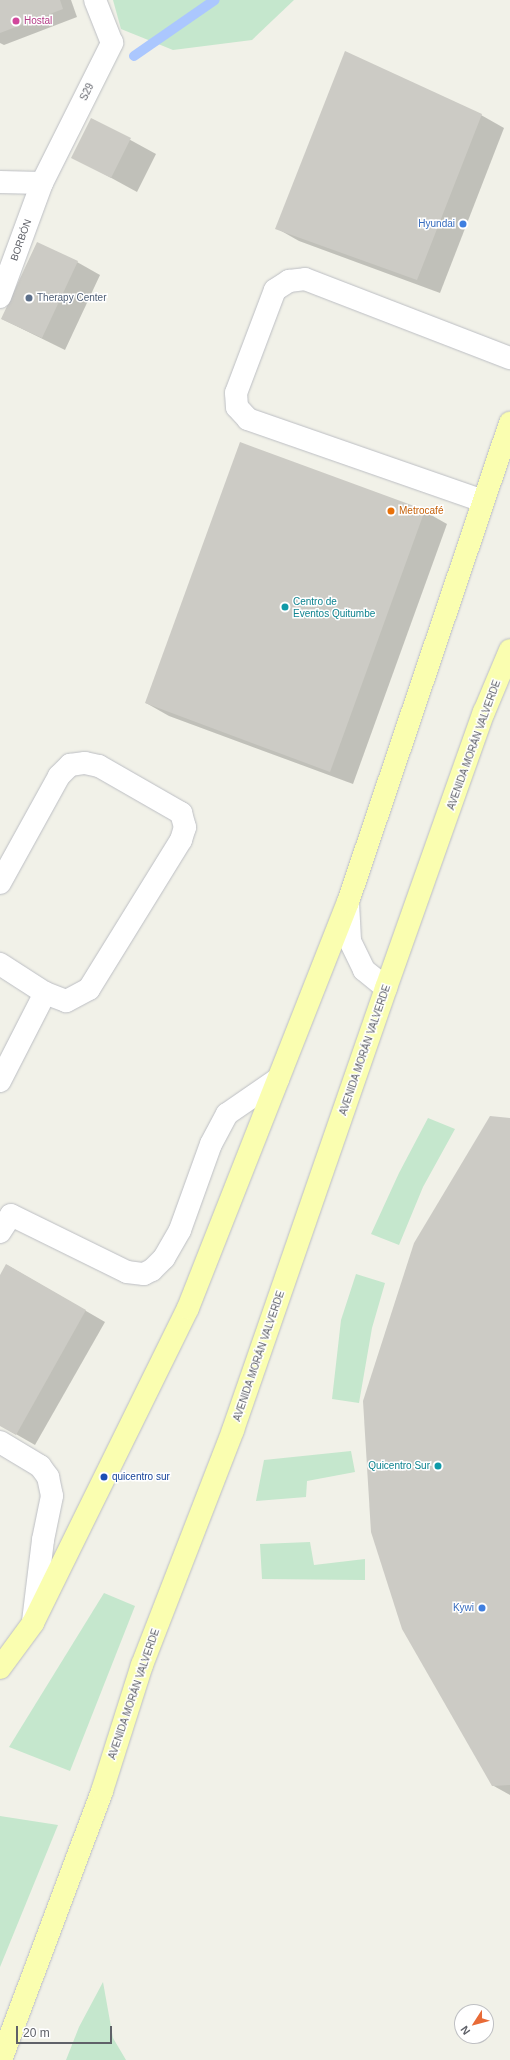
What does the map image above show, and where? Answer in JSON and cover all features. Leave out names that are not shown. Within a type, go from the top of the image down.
[{"type":"main road","points":[[0,1668],[33,1623],[188,1308],[348,902],[510,423]]},
{"type":"main road","name":"AVENIDA MORÁN VALVERDE","points":[[2,2059],[102,1791],[142,1665],[233,1430],[386,988],[484,712],[510,650]]},
{"type":"street","name":"S29","points":[[42,183],[112,43],[95,0]]},
{"type":"street","points":[[0,182],[42,183]]},
{"type":"street","name":"BORBÓN","points":[[0,297],[42,183]]},
{"type":"street","points":[[483,501],[248,419],[237,407],[236,393],[275,290],[289,280],[305,279],[510,358]]},
{"type":"street","points":[[0,883],[59,776],[70,765],[85,763],[99,766],[181,813],[185,827],[181,840],[89,988],[66,1001],[45,993],[0,964]]},
{"type":"street","points":[[348,902],[350,941],[364,970],[386,988]]},
{"type":"street","points":[[0,1081],[45,993]]},
{"type":"street","points":[[4,1219],[127,1272],[144,1274],[152,1270],[164,1258],[180,1230],[211,1144],[227,1114],[278,1079]]},
{"type":"street","points":[[0,1442],[40,1466],[48,1477],[52,1496],[43,1540],[33,1623]]},
{"type":"green space","points":[[113,0],[294,0],[252,40],[173,50],[121,29]]},
{"type":"green space","points":[[428,1118],[455,1129],[423,1187],[399,1245],[371,1234],[399,1173]]},
{"type":"green space","points":[[356,1274],[385,1283],[372,1328],[359,1403],[332,1399],[341,1320]]},
{"type":"green space","points":[[351,1451],[355,1472],[307,1481],[306,1497],[256,1501],[264,1460]]},
{"type":"green space","points":[[310,1542],[314,1565],[365,1559],[365,1580],[262,1579],[260,1544]]},
{"type":"green space","points":[[104,1593],[135,1606],[70,1771],[9,1747]]},
{"type":"green space","points":[[0,1816],[58,1825],[0,1967]]},
{"type":"green space","points":[[103,1982],[113,2038],[126,2060],[66,2060],[79,2027]]},
{"type":"building","name":"Hostal","points":[[0,0],[60,0],[63,9],[0,33]]},
{"type":"building","points":[[345,51],[482,114],[417,280],[275,229]]},
{"type":"building","points":[[91,118],[131,138],[111,178],[71,158]]},
{"type":"building","points":[[37,242],[78,261],[42,338],[1,319]]},
{"type":"building","name":"Centro de Eventos Quitumbe","points":[[240,442],[425,510],[330,772],[145,703]]},
{"type":"building","name":"Quicentro Sur","points":[[490,1116],[510,1118],[510,1785],[492,1786],[402,1629],[371,1532],[363,1401],[414,1243]]},
{"type":"building","points":[[6,1264],[86,1310],[16,1435],[0,1426],[0,1275]]},
{"type":"waterway","points":[[134,56],[215,0]]},
{"type":"place","name":"Hostal","points":[[16,21]]},
{"type":"place","name":"Hyundai","points":[[463,224]]},
{"type":"place","name":"Therapy Center","points":[[29,298]]},
{"type":"place","name":"Metrocafé","points":[[391,511]]},
{"type":"place","name":"Centro de Eventos Quitumbe","points":[[285,607]]},
{"type":"place","name":"Quicentro Sur","points":[[438,1466]]},
{"type":"place","name":"quicentro sur","points":[[104,1477]]},
{"type":"place","name":"Kywi","points":[[482,1608]]}]
